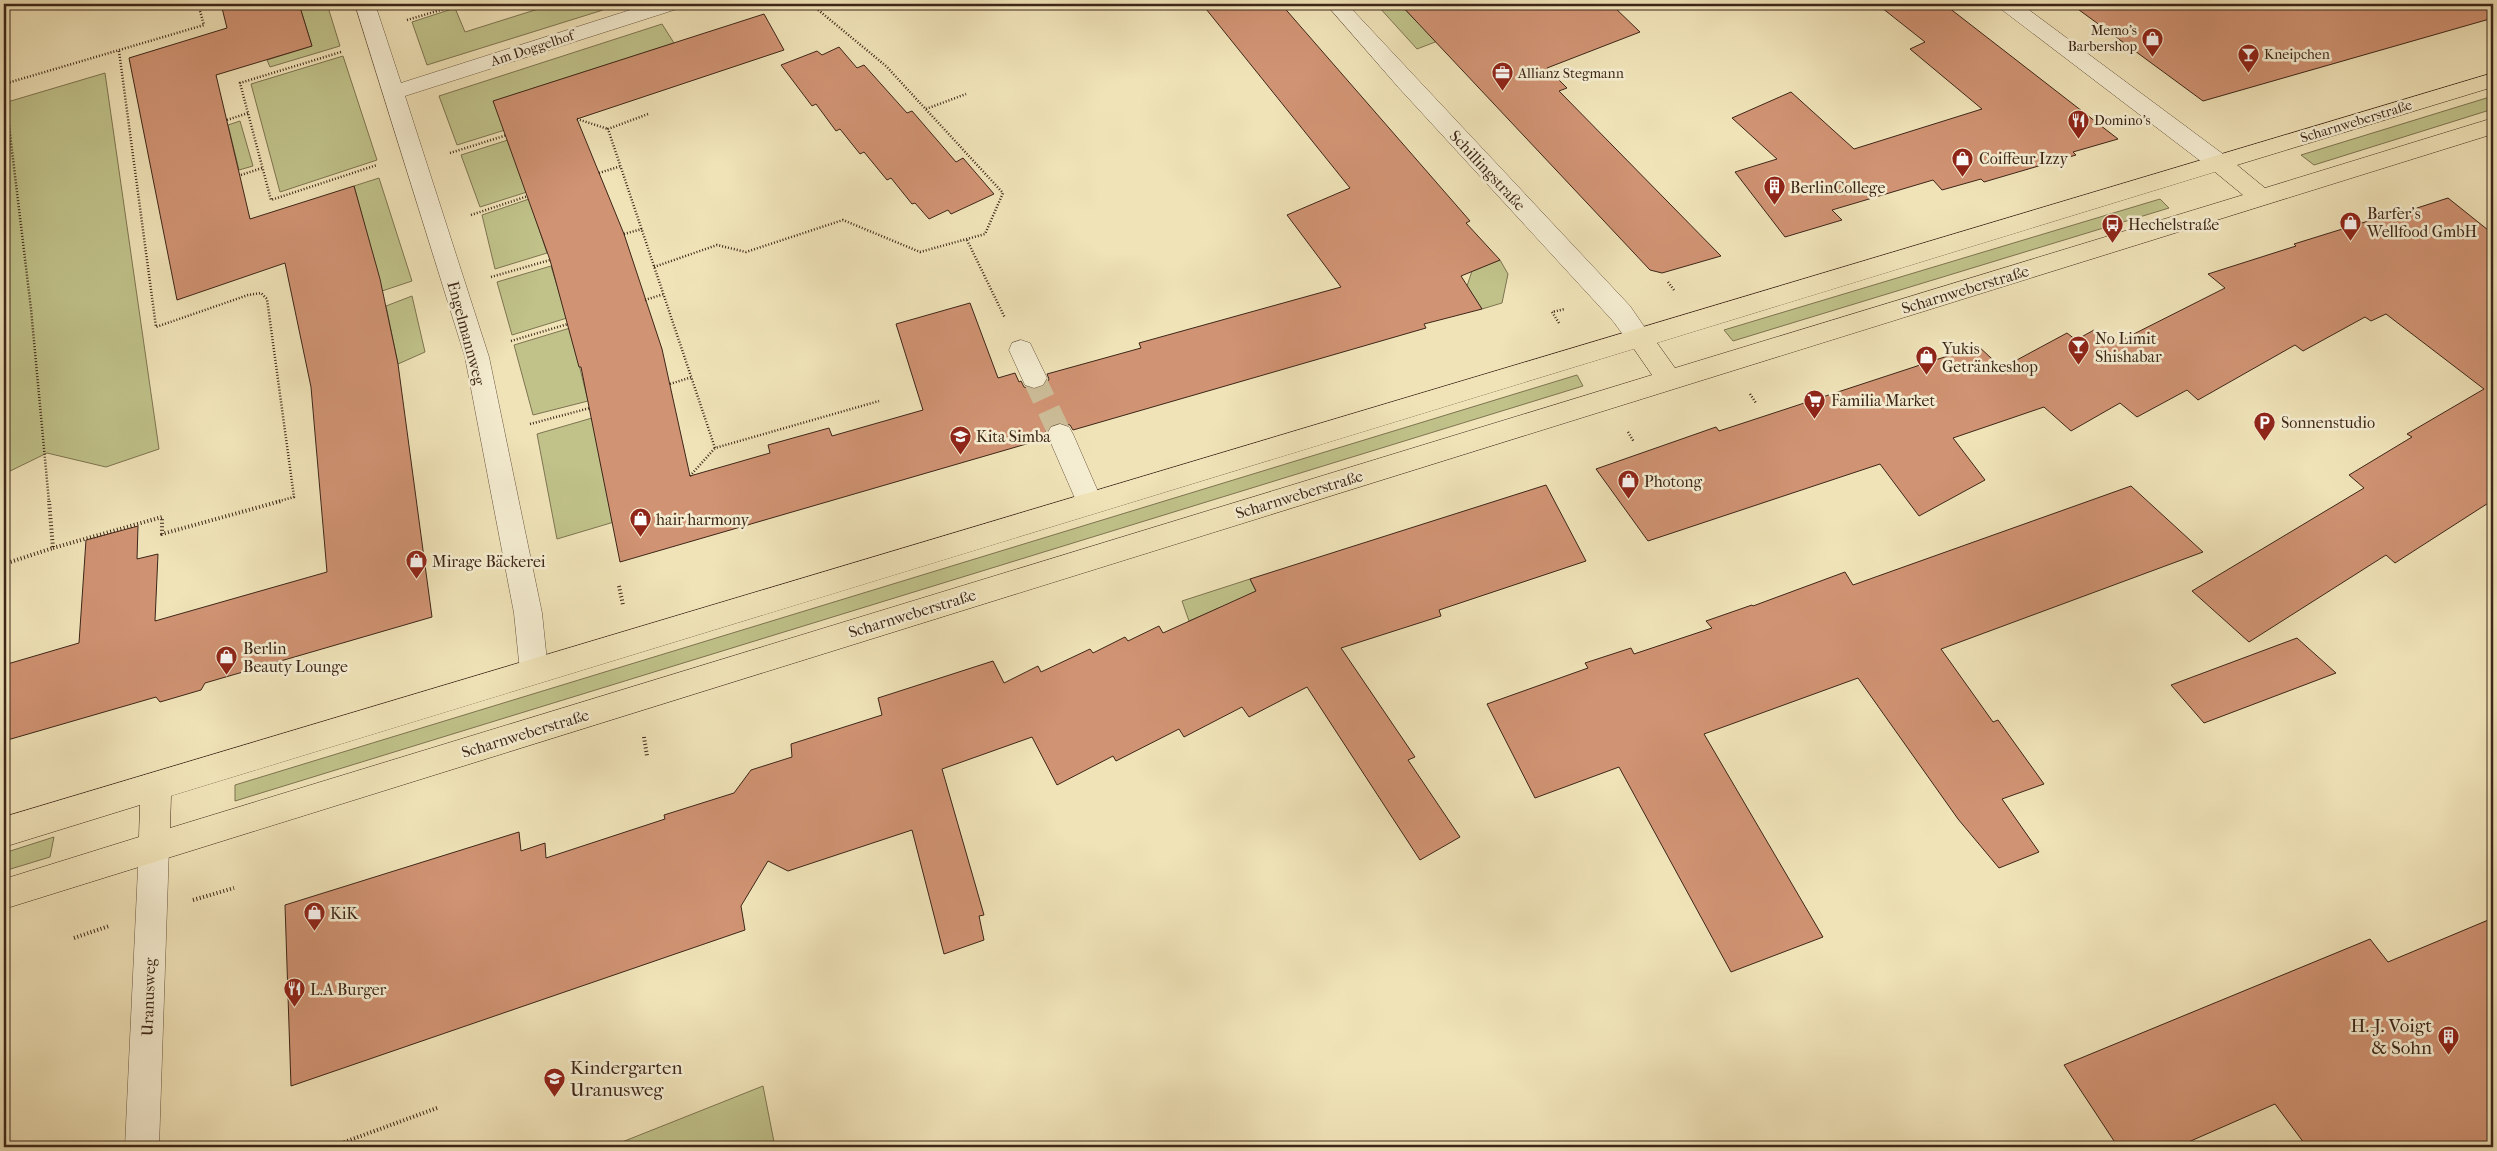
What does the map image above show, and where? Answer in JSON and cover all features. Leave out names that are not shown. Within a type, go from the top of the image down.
[{"type":"main road","name":"Scharnweberstraße","points":[[4,832],[2493,80]]},
{"type":"main road","name":"Scharnweberstraße","points":[[4,894],[2493,126]]},
{"type":"main road","points":[[2219,163],[2261,197]]},
{"type":"main road","points":[[1640,338],[1669,380]]},
{"type":"main road","points":[[154,847],[156,786]]},
{"type":"street","name":"Engelmannweg","points":[[365,4],[395,92],[476,357],[528,613],[534,671]]},
{"type":"street","name":"Am Doggelhof","points":[[395,92],[670,4]]},
{"type":"street","name":"Schillingstraße","points":[[1336,4],[1621,313],[1640,338]]},
{"type":"street","points":[[2008,4],[2219,163]]},
{"type":"street","points":[[1021,350],[1034,378]]},
{"type":"street","points":[[1060,434],[1090,503]]},
{"type":"street","name":"Uranusweg","points":[[142,1147],[154,847]]},
{"type":"path","points":[[54,548],[31,309],[4,84],[204,26],[198,4]]},
{"type":"path","points":[[654,267],[717,245],[746,252],[843,220],[920,252],[985,234],[1003,193],[886,66],[811,4]]},
{"type":"path","points":[[401,22],[454,6]]},
{"type":"path","points":[[349,49],[240,83],[262,168],[271,200],[379,164]]},
{"type":"path","points":[[4,564],[162,517],[162,534],[294,497],[267,299],[261,293],[248,295],[156,326],[118,51]]},
{"type":"path","points":[[926,109],[966,94]]},
{"type":"path","points":[[227,120],[248,113]]},
{"type":"path","points":[[577,120],[608,129],[648,114]]},
{"type":"path","points":[[608,129],[716,448]]},
{"type":"path","points":[[449,154],[507,135]]},
{"type":"path","points":[[599,173],[621,166]]},
{"type":"path","points":[[240,176],[262,168]]},
{"type":"path","points":[[469,215],[528,196]]},
{"type":"path","points":[[624,234],[642,229]]},
{"type":"path","points":[[967,240],[1021,350]]},
{"type":"path","points":[[487,279],[550,260]]},
{"type":"path","points":[[645,300],[664,294]]},
{"type":"path","points":[[505,343],[568,324]]},
{"type":"path","points":[[670,384],[692,377]]},
{"type":"path","points":[[690,476],[716,448],[879,401]]},
{"type":"path","points":[[524,426],[590,408]]},
{"type":"path","points":[[331,1147],[437,1108]]},
{"type":"green space","points":[[299,4],[327,4],[340,46],[270,67],[267,60],[312,46]]},
{"type":"green space","points":[[554,4],[601,4],[603,10],[427,65],[412,22],[455,8],[465,32]]},
{"type":"green space","points":[[1383,4],[1400,4],[1417,22],[1425,19],[1443,39],[1417,49],[1378,6]]},
{"type":"green space","points":[[662,24],[674,43],[494,101],[505,130],[457,145],[439,96]]},
{"type":"green space","points":[[343,56],[377,160],[280,192],[251,84]]},
{"type":"green space","points":[[105,73],[159,449],[106,467],[47,453],[4,474],[4,103]]},
{"type":"green space","points":[[2493,96],[2493,109],[2314,165],[2301,155]]},
{"type":"green space","points":[[240,121],[253,166],[239,170],[228,125]]},
{"type":"green space","points":[[508,140],[527,192],[480,207],[461,155]]},
{"type":"green space","points":[[379,178],[412,281],[382,291],[354,186]]},
{"type":"green space","points":[[529,199],[547,253],[495,269],[482,215]]},
{"type":"green space","points":[[2160,199],[2169,208],[1733,341],[1724,330]]},
{"type":"green space","points":[[1500,260],[1508,274],[1502,303],[1482,309],[1467,286],[1472,271]]},
{"type":"green space","points":[[551,266],[567,318],[512,335],[497,282]]},
{"type":"green space","points":[[412,296],[425,352],[398,364],[386,306]]},
{"type":"green space","points":[[570,328],[588,401],[533,415],[514,345]]},
{"type":"green space","points":[[1577,375],[1583,386],[235,801],[235,785]]},
{"type":"green space","points":[[592,418],[614,522],[557,539],[537,434]]},
{"type":"green space","points":[[1250,579],[1258,595],[1223,613],[1219,608],[1189,621],[1182,601]]},
{"type":"green space","points":[[54,837],[50,857],[4,871],[4,853]]},
{"type":"green space","points":[[763,1086],[775,1147],[612,1147],[612,1146]]},
{"type":"building","points":[[221,4],[299,4],[312,46],[216,75],[250,219],[354,186],[380,279],[398,364],[432,617],[205,683],[201,690],[160,702],[156,697],[4,741],[4,665],[79,643],[86,540],[138,526],[137,559],[158,554],[155,621],[327,572],[311,387],[285,263],[177,300],[129,58],[227,28]]},
{"type":"building","points":[[1202,4],[1281,4],[1470,221],[1466,223],[1500,260],[1461,276],[1482,309],[1424,324],[1426,328],[1073,430],[1070,425],[1059,422],[1049,426],[1045,433],[1047,438],[620,562],[581,367],[579,367],[550,260],[493,101],[764,14],[784,50],[577,119],[624,234],[662,349],[690,476],[770,453],[768,445],[829,428],[832,436],[923,410],[896,324],[970,303],[998,378],[1015,373],[1019,382],[1021,381],[1024,387],[1035,390],[1045,386],[1049,379],[1047,374],[1141,348],[1139,343],[1341,287],[1287,215],[1350,188]]},
{"type":"building","points":[[1400,4],[1611,4],[1640,32],[1547,68],[1567,88],[1559,91],[1721,256],[1662,273],[1650,270]]},
{"type":"building","points":[[1877,4],[1944,4],[2118,139],[2073,152],[2076,155],[1984,182],[1981,179],[1942,190],[1933,180],[1832,210],[1842,220],[1785,237],[1735,172],[1777,159],[1732,118],[1791,92],[1854,149],[1982,109],[1910,49],[1925,42]]},
{"type":"building","points":[[2071,4],[2493,4],[2493,18],[2203,101]]},
{"type":"building","points":[[839,47],[857,68],[864,65],[907,113],[912,111],[956,162],[963,158],[994,194],[951,214],[948,210],[929,219],[915,203],[912,204],[891,178],[887,180],[864,152],[860,154],[840,129],[836,131],[816,104],[812,106],[781,65],[817,51],[822,55]]},
{"type":"building","points":[[2448,198],[2493,234],[2493,500],[2395,563],[2386,555],[2249,642],[2192,591],[2364,488],[2349,475],[2412,437],[2407,434],[2484,389],[2386,314],[2371,321],[2365,317],[2303,351],[2295,345],[2198,400],[2187,390],[2137,417],[2120,403],[2071,431],[2044,407],[1953,438],[1985,480],[1919,516],[1880,464],[1648,541],[1596,469],[1716,427],[1719,431],[1978,346],[2002,368],[2067,333],[2076,340],[2094,330],[2112,345],[2225,288],[2208,274],[2296,246],[2294,244],[2381,217],[2383,219]]},
{"type":"building","points":[[1546,485],[1586,561],[1439,610],[1441,616],[1341,648],[1415,757],[1408,760],[1460,837],[1420,860],[1307,687],[1249,717],[1242,707],[1184,737],[1179,729],[1116,761],[1113,756],[1057,785],[1032,737],[942,769],[984,915],[979,916],[984,940],[944,954],[912,830],[788,871],[768,861],[741,906],[745,930],[291,1086],[285,905],[519,832],[521,851],[545,843],[546,858],[665,819],[664,815],[734,793],[751,770],[792,757],[791,744],[882,715],[878,698],[993,661],[1004,683],[1038,666],[1041,672],[1090,649],[1093,653],[1125,637],[1128,641],[1159,626],[1163,633],[1256,591],[1250,579]]},
{"type":"building","points":[[2131,486],[2203,552],[1941,649],[1993,722],[1998,720],[2044,784],[2002,799],[2039,852],[1999,868],[1958,819],[1858,678],[1704,734],[1823,937],[1731,972],[1619,767],[1535,798],[1487,704],[1588,668],[1585,663],[1631,648],[1634,654],[1712,628],[1706,621],[1845,572],[1853,585]]},
{"type":"building","points":[[2297,638],[2336,673],[2204,723],[2171,685]]},
{"type":"building","points":[[2493,918],[2493,1147],[2307,1147],[2275,1104],[2177,1147],[2118,1147],[2064,1065],[2370,939],[2388,962]]},
{"type":"tunnel","points":[[1034,378],[1060,434]]},
{"type":"place","name":"Memo's Barbershop","points":[[2153,57]]},
{"type":"place","name":"Kneipchen","points":[[2248,73]]},
{"type":"place","name":"Allianz Stegmann","points":[[1502,92]]},
{"type":"place","name":"Domino's","points":[[2078,139]]},
{"type":"place","name":"Coiffeur Izzy","points":[[1963,177]]},
{"type":"place","name":"BerlinCollege","points":[[1774,206]]},
{"type":"place","name":"Barfer's Wellfood GmbH","points":[[2351,241]]},
{"type":"place","name":"Hechelstraße","points":[[2112,243]]},
{"type":"place","name":"No Limit Shishabar","points":[[2079,366]]},
{"type":"place","name":"Yukis Getränkeshop","points":[[1926,376]]},
{"type":"place","name":"Familia Market","points":[[1815,419]]},
{"type":"place","name":"Sonnenstudio","points":[[2265,441]]},
{"type":"place","name":"Kita Simba","points":[[960,455]]},
{"type":"place","name":"Photong","points":[[1628,500]]},
{"type":"place","name":"hair harmony","points":[[640,538]]},
{"type":"place","name":"Mirage Bäckerei","points":[[416,580]]},
{"type":"place","name":"Berlin Beauty Lounge","points":[[227,676]]},
{"type":"place","name":"KiK","points":[[314,932]]},
{"type":"place","name":"L.A Burger","points":[[294,1008]]},
{"type":"place","name":"H.-J. Voigt & Sohn","points":[[2448,1055]]},
{"type":"place","name":"Kindergarten Uranusweg","points":[[554,1097]]}]
